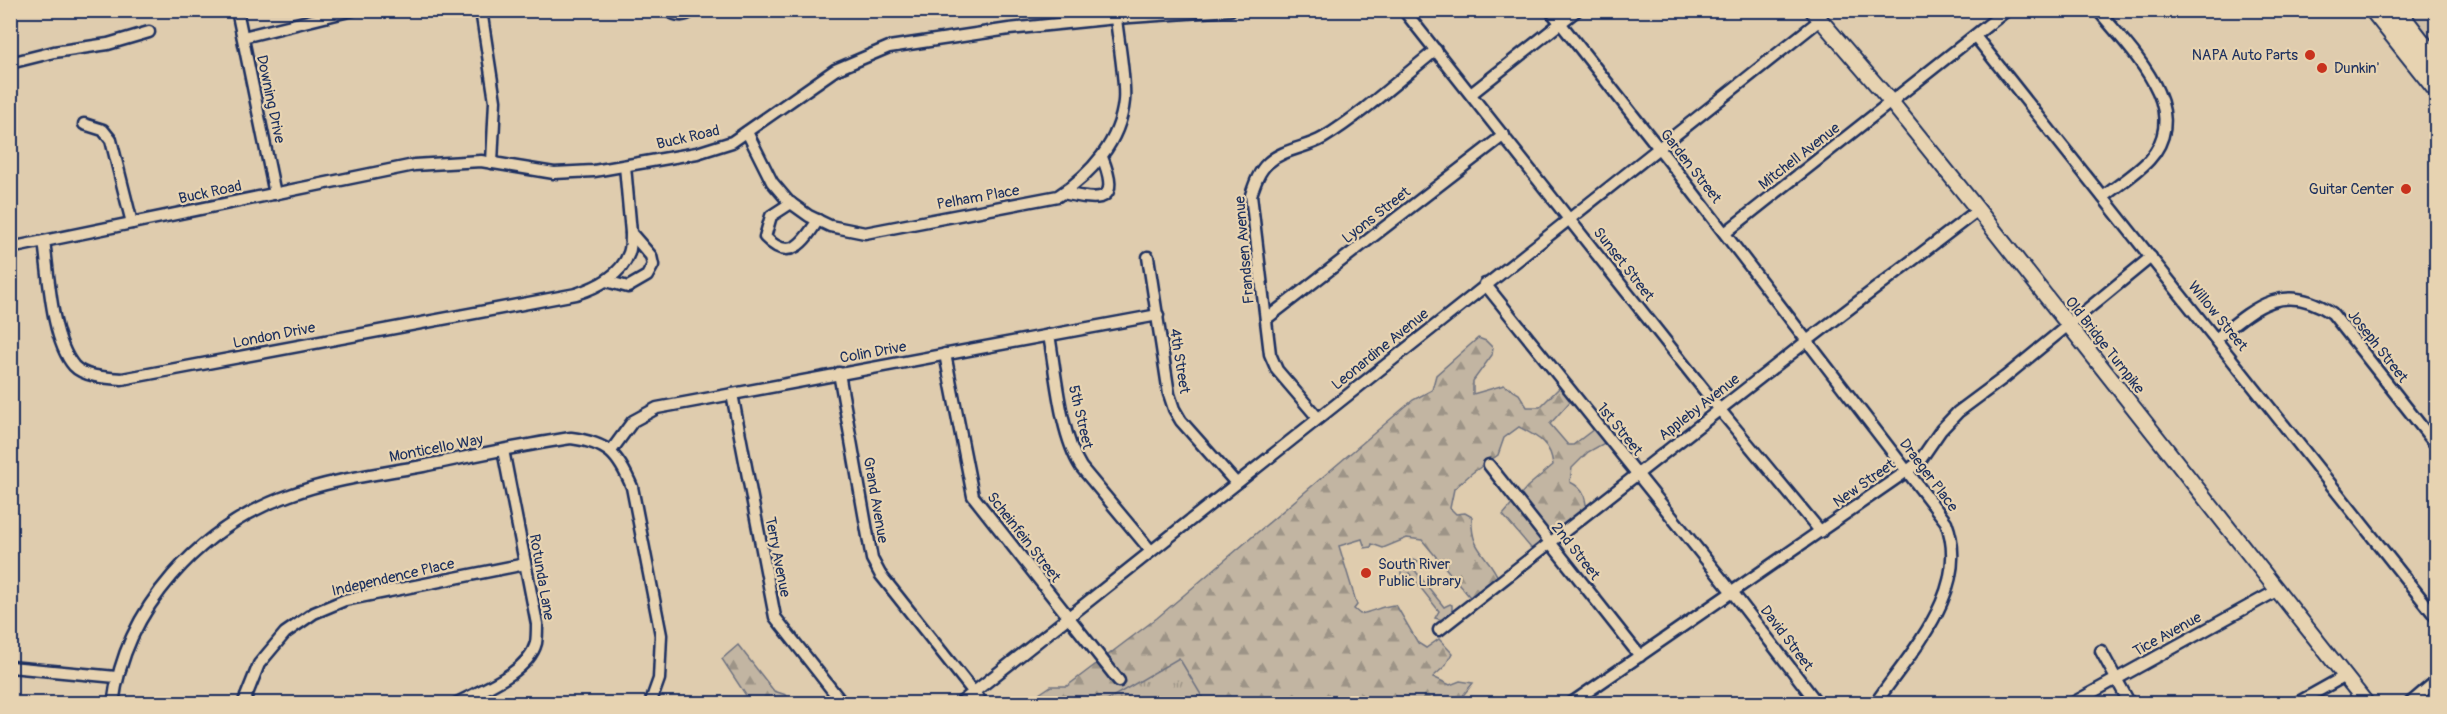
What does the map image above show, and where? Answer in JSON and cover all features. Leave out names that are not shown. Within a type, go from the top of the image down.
[{"type":"highway","points":[[2374,10],[2436,88]]},
{"type":"highway","points":[[2396,10],[2436,62]]},
{"type":"street","name":"Downing Drive","points":[[237,10],[275,194]]},
{"type":"street","points":[[243,37],[353,10]]},
{"type":"street","points":[[481,10],[495,101],[492,163]]},
{"type":"street","points":[[667,10],[679,16],[689,14],[693,10]]},
{"type":"street","name":"Buck Road","points":[[44,241],[414,165],[481,161],[554,173],[594,171],[697,153],[732,142],[835,70],[889,47],[1009,29],[1230,10]]},
{"type":"street","name":"Garden Street","points":[[1550,10],[1807,341]]},
{"type":"street","points":[[1471,94],[1577,10]]},
{"type":"street","name":"Mitchell Avenue","points":[[1725,233],[2007,10]]},
{"type":"street","points":[[2098,10],[2151,78],[2160,96],[2165,115],[2162,139],[2151,159],[2103,197]]},
{"type":"street","name":"Sunset Street","points":[[1406,14],[1720,410],[1821,532]]},
{"type":"street","name":"Old Bridge Turnpike","points":[[1816,16],[1892,103],[1978,210],[2367,704]]},
{"type":"street","name":"Leonardine Avenue","points":[[959,704],[1658,147],[1816,16]]},
{"type":"street","name":"Pelham Place","points":[[747,132],[772,182],[791,203],[830,226],[865,233],[1021,205],[1063,194],[1080,182],[1102,157],[1117,131],[1124,100],[1116,18]]},
{"type":"street","points":[[10,63],[54,52],[108,44],[149,32]]},
{"type":"street","name":"Willow Street","points":[[1976,36],[2436,616]]},
{"type":"street","name":"Frandsen Avenue","points":[[1318,418],[1277,370],[1270,354],[1251,195],[1256,179],[1268,163],[1284,153],[1322,138],[1436,50]]},
{"type":"street","points":[[84,124],[103,130],[111,140],[132,223]]},
{"type":"street","name":"Lyons Street","points":[[1266,320],[1504,135]]},
{"type":"street","points":[[1063,194],[1099,199],[1106,194],[1110,186],[1110,177],[1102,157]]},
{"type":"street","name":"London Drive","points":[[44,241],[57,328],[65,350],[75,367],[96,376],[122,379],[576,294],[598,286],[615,274],[629,254],[632,234],[625,166]]},
{"type":"street","points":[[791,203],[771,216],[765,237],[772,244],[790,250],[804,241],[818,220]]},
{"type":"street","name":"Appleby Avenue","points":[[1439,630],[1978,210]]},
{"type":"street","name":"London Drive","points":[[606,281],[628,287],[647,276],[653,266],[651,256],[632,234]]},
{"type":"street","points":[[10,248],[44,241]]},
{"type":"street","name":"4th Street","points":[[1148,257],[1169,394],[1174,409],[1181,421],[1236,483]]},
{"type":"street","name":"New Street","points":[[1570,704],[1919,462],[1941,430],[1958,412],[2151,257]]},
{"type":"street","name":"1st Street","points":[[1485,284],[1732,591]]},
{"type":"street","name":"Joseph Street","points":[[2217,338],[2254,308],[2267,302],[2294,298],[2321,305],[2332,313],[2436,445]]},
{"type":"street","name":"Colin Drive","points":[[611,451],[633,422],[646,412],[657,408],[1158,315]]},
{"type":"street","name":"5th Street","points":[[1049,335],[1068,437],[1074,456],[1151,551]]},
{"type":"street","name":"Draeger Place","points":[[1807,341],[1946,522],[1952,542],[1952,574],[1944,601],[1875,704]]},
{"type":"street","name":"Scheinfein Street","points":[[945,354],[973,496],[1119,681]]},
{"type":"street","name":"Grand Avenue","points":[[839,373],[872,559],[880,574],[983,704]]},
{"type":"street","name":"Terry Avenue","points":[[732,394],[775,617],[843,704]]},
{"type":"street","name":"Monticello Way","points":[[113,704],[116,677],[134,633],[157,596],[189,556],[240,518],[270,503],[314,487],[503,450],[571,438],[592,441],[611,451]]},
{"type":"street","name":"Rotunda Lane","points":[[455,704],[517,670],[530,656],[536,642],[537,624],[503,450]]},
{"type":"street","points":[[611,451],[623,466],[632,487],[661,635],[659,679],[650,704]]},
{"type":"street","name":"2nd Street","points":[[1489,465],[1640,656]]},
{"type":"street","name":"Independence Place","points":[[243,704],[259,664],[285,633],[314,613],[345,600],[525,564]]},
{"type":"street","name":"Tice Avenue","points":[[2071,704],[2278,590]]},
{"type":"street","name":"David Street","points":[[1732,591],[1818,704]]},
{"type":"street","points":[[2101,651],[2130,704]]},
{"type":"street","points":[[10,667],[116,677]]},
{"type":"street","points":[[2295,704],[2345,676]]},
{"type":"street","points":[[2409,704],[2436,681]]},
{"type":"shaded area","points":[[2408,11],[2436,11],[2436,47]]},
{"type":"green space","points":[[1478,338],[1486,341],[1493,348],[1492,355],[1473,381],[1473,394],[1504,385],[1519,394],[1527,407],[1540,407],[1564,383],[1575,396],[1550,424],[1568,445],[1573,445],[1598,426],[1610,440],[1588,452],[1572,468],[1570,482],[1584,495],[1587,514],[1536,554],[1503,515],[1527,487],[1553,465],[1550,451],[1538,438],[1519,427],[1504,438],[1498,455],[1454,489],[1450,508],[1456,514],[1465,513],[1472,517],[1472,529],[1477,546],[1496,572],[1500,582],[1474,602],[1422,540],[1407,538],[1383,548],[1372,544],[1371,547],[1365,548],[1362,539],[1339,546],[1357,605],[1354,609],[1360,614],[1396,605],[1418,643],[1426,648],[1439,639],[1452,653],[1445,666],[1433,677],[1450,685],[1460,681],[1473,683],[1457,703],[1040,704],[1039,694],[1051,686],[1067,686],[1157,618],[1413,400],[1432,390],[1436,375]]},
{"type":"green space","points":[[1409,559],[1418,561],[1413,568],[1444,607],[1452,605],[1452,612],[1442,620],[1435,618],[1439,611],[1409,573],[1404,576],[1401,574],[1401,565]]},
{"type":"green space","points":[[738,645],[774,691],[786,695],[792,703],[751,703],[722,659]]},
{"type":"green space","points":[[1179,658],[1206,703],[1102,703]]},
{"type":"place","name":"NAPA Auto Parts","points":[[2310,55]]},
{"type":"place","name":"Dunkin'","points":[[2322,68]]},
{"type":"place","name":"Guitar Center","points":[[2406,189]]},
{"type":"place","name":"South River Public Library","points":[[1366,573]]}]
